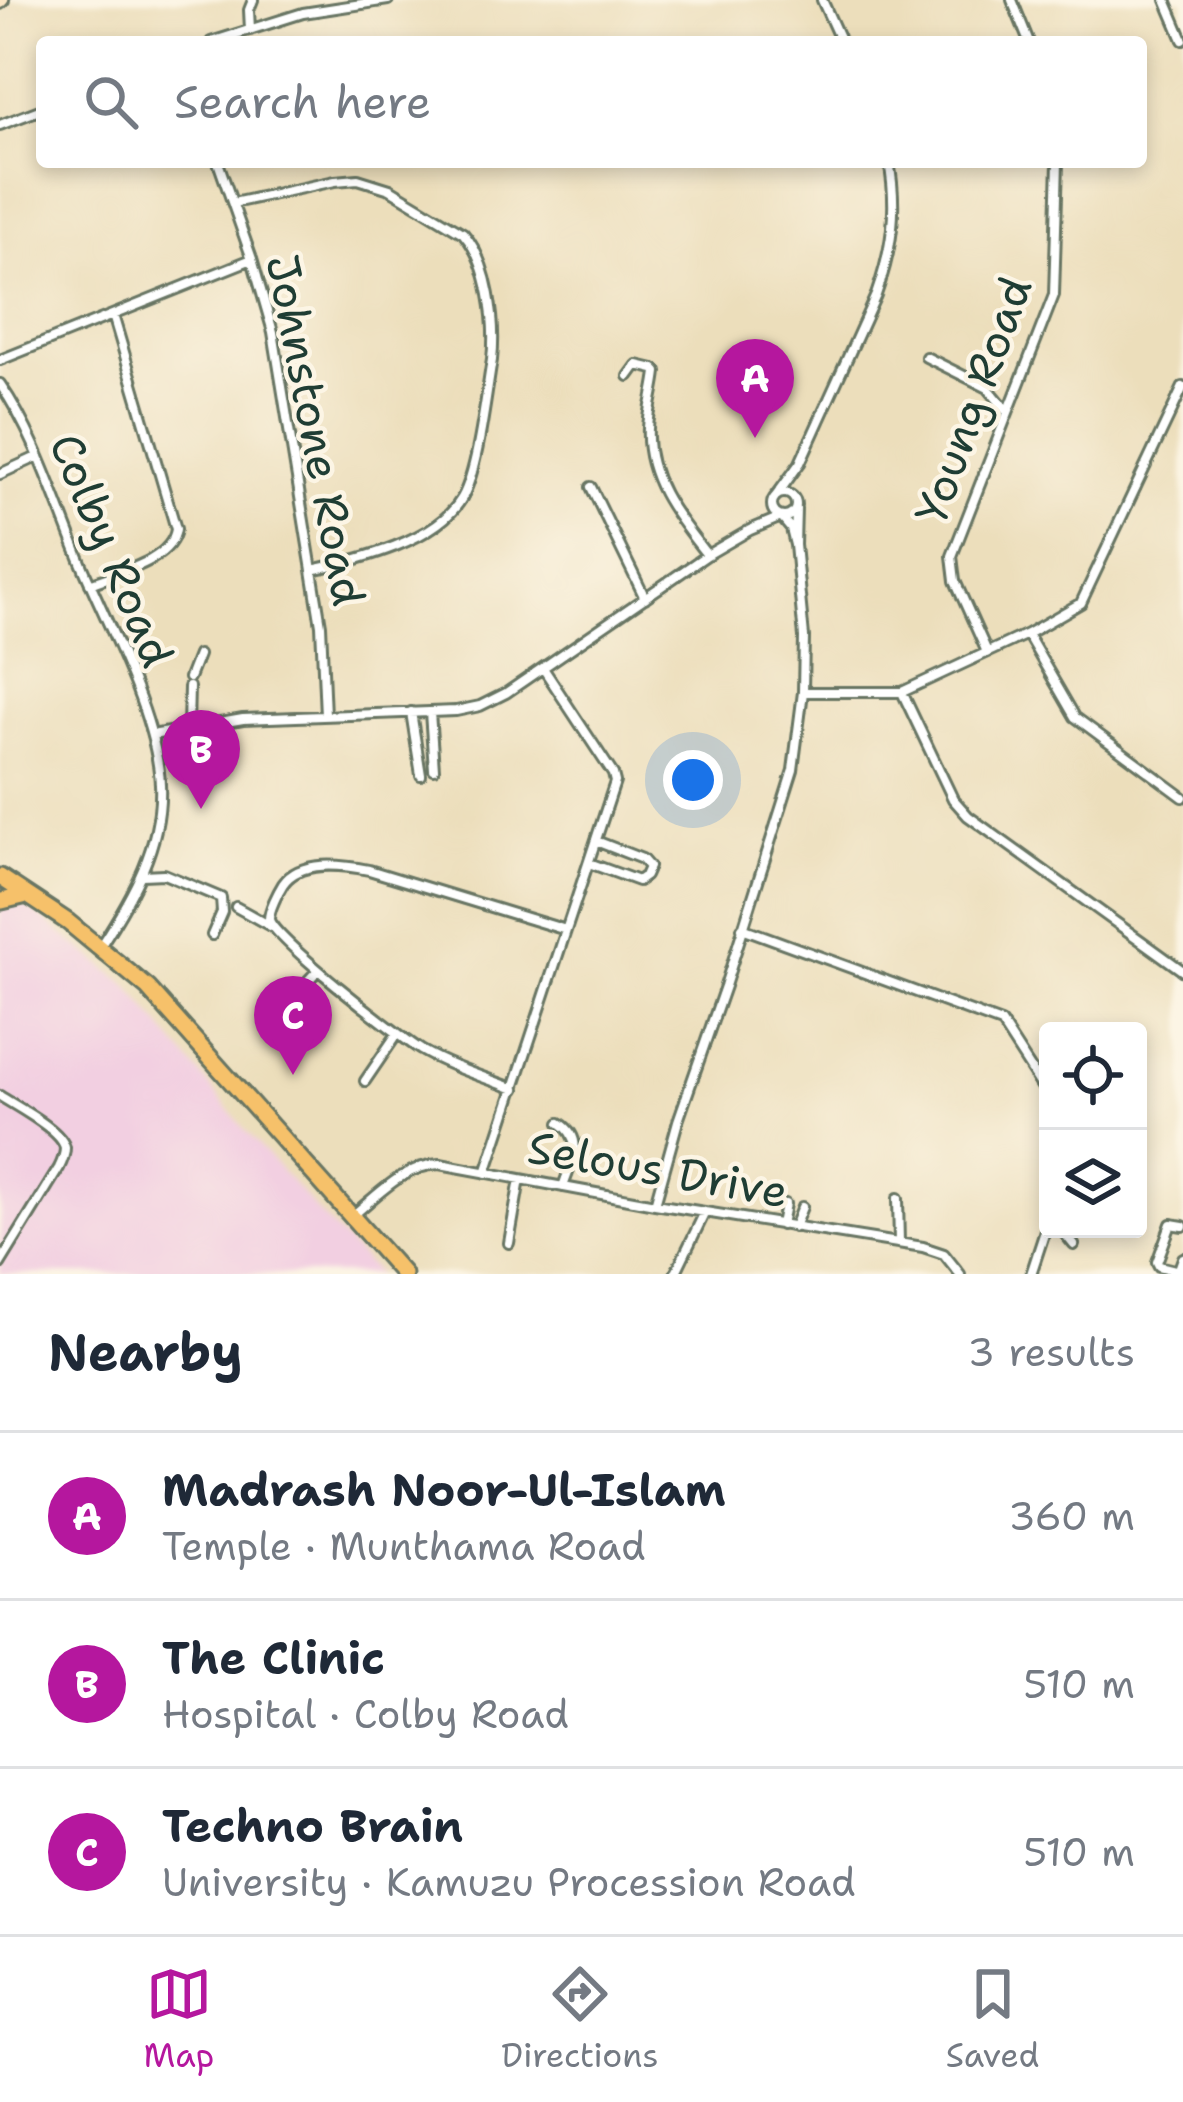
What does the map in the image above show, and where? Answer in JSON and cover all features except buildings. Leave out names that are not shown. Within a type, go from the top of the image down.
[{"type":"highway","points":[[3,889],[27,895],[100,946],[148,988],[404,1274]]},
{"type":"street","points":[[250,29],[253,0]]},
{"type":"street","points":[[229,36],[303,13],[388,0]]},
{"type":"street","points":[[822,0],[839,36]]},
{"type":"street","points":[[1012,0],[1027,36]]},
{"type":"street","points":[[1166,0],[1183,40]]},
{"type":"street","points":[[0,124],[36,112]]},
{"type":"street","name":"Johnstone Road","points":[[220,168],[272,332],[323,647],[326,715]]},
{"type":"street","points":[[750,530],[800,463],[876,295],[886,267],[894,211],[890,168]]},
{"type":"street","name":"Young Road","points":[[987,652],[955,581],[952,556],[1054,295],[1058,168]]},
{"type":"street","points":[[233,203],[334,181],[379,184],[463,233],[478,256],[491,311],[492,360],[469,480],[459,503],[442,521],[391,547],[312,570]]},
{"type":"street","points":[[0,360],[252,259]]},
{"type":"street","points":[[90,584],[162,553],[175,539],[176,529],[112,315]]},
{"type":"street","points":[[926,357],[988,388],[1008,412]]},
{"type":"street","points":[[629,376],[638,364],[657,372],[648,425],[652,461],[667,502],[707,555]]},
{"type":"street","name":"Colby Road","points":[[0,385],[14,405],[90,584],[152,735],[159,772],[152,848],[100,946]]},
{"type":"street","points":[[803,692],[902,692],[1027,634],[1081,603],[1183,387]]},
{"type":"street","points":[[0,474],[37,457]]},
{"type":"street","points":[[656,1204],[678,1121],[793,770],[803,692],[804,637],[796,545],[800,463]]},
{"type":"street","points":[[591,487],[645,598]]},
{"type":"street","points":[[774,499],[790,494],[796,505]]},
{"type":"street","points":[[774,499],[774,512],[791,529],[796,545]]},
{"type":"street","points":[[152,735],[243,719],[480,706],[707,555],[750,530],[792,515],[796,505]]},
{"type":"street","points":[[1027,634],[1075,717],[1183,797]]},
{"type":"street","points":[[188,727],[189,682],[198,655]]},
{"type":"street","points":[[487,1173],[614,789],[613,774],[543,668]]},
{"type":"street","points":[[902,692],[953,799],[968,816],[1183,971]]},
{"type":"street","points":[[411,712],[421,775]]},
{"type":"street","points":[[430,712],[434,769]]},
{"type":"street","points":[[589,863],[638,880],[649,867],[647,862],[596,841]]},
{"type":"street","points":[[615,872],[624,853]]},
{"type":"street","points":[[273,928],[270,914],[284,882],[308,868],[329,866],[369,870],[566,930]]},
{"type":"street","points":[[141,875],[164,874],[220,898],[224,905],[212,935]]},
{"type":"street","points":[[236,907],[273,928],[397,1034],[438,1059],[515,1089]]},
{"type":"street","points":[[742,928],[1001,1023],[1039,1082]]},
{"type":"street","points":[[287,1003],[319,970]]},
{"type":"street","points":[[365,1081],[397,1034]]},
{"type":"street","points":[[0,1096],[56,1133],[65,1153],[0,1264]]},
{"type":"street","points":[[560,1123],[571,1130],[575,1140],[563,1187]]},
{"type":"street","name":"Selous Drive","points":[[350,1217],[417,1168],[440,1164],[923,1247],[944,1254],[960,1274]]},
{"type":"street","points":[[509,1243],[520,1179]]},
{"type":"street","points":[[898,1198],[898,1243]]},
{"type":"street","points":[[781,1225],[785,1204]]},
{"type":"street","points":[[794,1227],[802,1207]]},
{"type":"street","points":[[675,1274],[705,1212]]},
{"type":"street","points":[[1183,1226],[1170,1225],[1157,1262],[1180,1272],[1183,1258]]},
{"type":"street","points":[[1031,1274],[1043,1238]]},
{"type":"street","points":[[1068,1238],[1074,1245]]},
{"type":"shaded area","points":[[0,886],[128,985],[246,1131],[378,1274],[0,1274]]},
{"type":"place","name":"Madrash Noor-Ul-Islam","points":[[755,438]]},
{"type":"place","name":"The Clinic","points":[[201,809]]},
{"type":"place","name":"Techno Brain","points":[[293,1075]]}]
